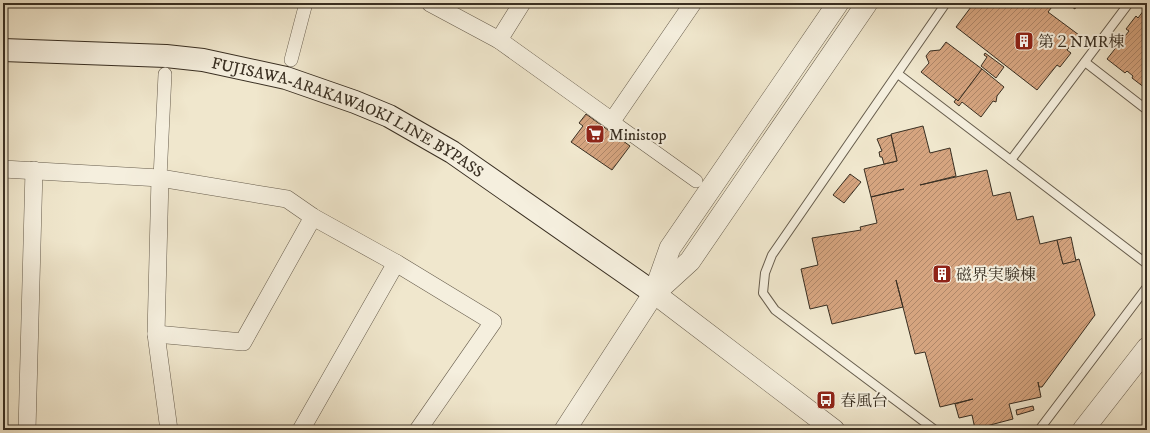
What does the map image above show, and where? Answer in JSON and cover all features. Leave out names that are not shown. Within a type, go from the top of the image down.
[{"type":"main road","name":"FUJISAWA-ARAKAWAOKI LINE BYPASS","points":[[3,50],[166,56],[203,60],[286,78],[355,102],[389,116],[452,152],[654,293]]},
{"type":"street","points":[[291,60],[306,3]]},
{"type":"street","points":[[430,3],[499,40],[696,181]]},
{"type":"street","points":[[499,40],[522,3]]},
{"type":"street","points":[[612,122],[694,3]]},
{"type":"street","points":[[565,430],[654,293],[670,248],[838,3]]},
{"type":"street","points":[[654,293],[690,261],[867,3]]},
{"type":"street","points":[[165,74],[160,178],[156,334],[169,430]]},
{"type":"street","points":[[3,169],[160,178],[287,199],[313,217],[396,263],[493,322],[418,430]]},
{"type":"street","points":[[27,430],[34,170]]},
{"type":"street","points":[[156,334],[243,342],[313,217]]},
{"type":"street","points":[[301,430],[396,263]]},
{"type":"street","points":[[654,293],[834,430]]},
{"type":"street","points":[[1083,430],[1147,348]]},
{"type":"lane","points":[[935,430],[775,310],[763,293],[765,273],[772,256],[946,3]]},
{"type":"lane","points":[[1011,160],[1130,3]]},
{"type":"lane","points":[[1085,62],[1147,110]]},
{"type":"lane","points":[[898,74],[1147,264]]},
{"type":"lane","points":[[1039,430],[1147,287]]},
{"type":"building","name":"第２NMR棟","points":[[974,3],[1055,3],[1048,12],[1079,35],[1067,50],[1071,53],[1060,67],[1057,65],[1037,90],[956,27]]},
{"type":"building","points":[[1066,3],[1071,3],[1076,6],[1075,9]]},
{"type":"building","points":[[1147,6],[1147,93],[1143,91],[1145,88],[1132,78],[1133,76],[1127,71],[1125,73],[1107,59],[1129,31],[1126,29],[1136,16],[1138,18]]},
{"type":"building","points":[[946,42],[982,69],[958,101],[921,72],[929,63],[926,56],[930,51],[940,50]]},
{"type":"building","points":[[985,53],[1004,67],[996,78],[981,66],[987,57],[984,55]]},
{"type":"building","points":[[982,69],[1004,87],[997,96],[996,102],[993,101],[981,117],[962,102],[959,106],[954,102],[956,99],[958,101]]},
{"type":"building","name":"Ministop","points":[[586,114],[630,146],[612,170],[571,142],[583,126],[579,123]]},
{"type":"building","name":"磁界実験棟","points":[[923,126],[930,153],[950,148],[956,176],[920,185],[987,170],[993,196],[1010,192],[1017,220],[1033,216],[1040,244],[1057,240],[1063,264],[1079,259],[1095,315],[1042,387],[1039,387],[1041,397],[1009,404],[1013,419],[975,429],[972,415],[959,418],[955,404],[973,399],[940,407],[925,352],[915,354],[903,307],[832,324],[827,305],[810,309],[801,269],[818,265],[812,238],[861,230],[860,227],[877,223],[864,169],[897,161],[891,134]]},
{"type":"building","points":[[891,135],[897,161],[884,164],[882,157],[880,157],[879,152],[882,151],[877,139]]},
{"type":"building","points":[[850,174],[861,182],[844,203],[833,195]]},
{"type":"building","name":"磁界実験棟","points":[[1071,237],[1076,261],[1063,264],[1057,240]]},
{"type":"building","points":[[1033,406],[1034,410],[1017,415],[1016,410]]},
{"type":"place","name":"第２NMR棟","points":[[1024,41]]},
{"type":"place","name":"Ministop","points":[[595,134]]},
{"type":"place","name":"磁界実験棟","points":[[942,274]]},
{"type":"place","name":"春風台","points":[[826,400]]}]
